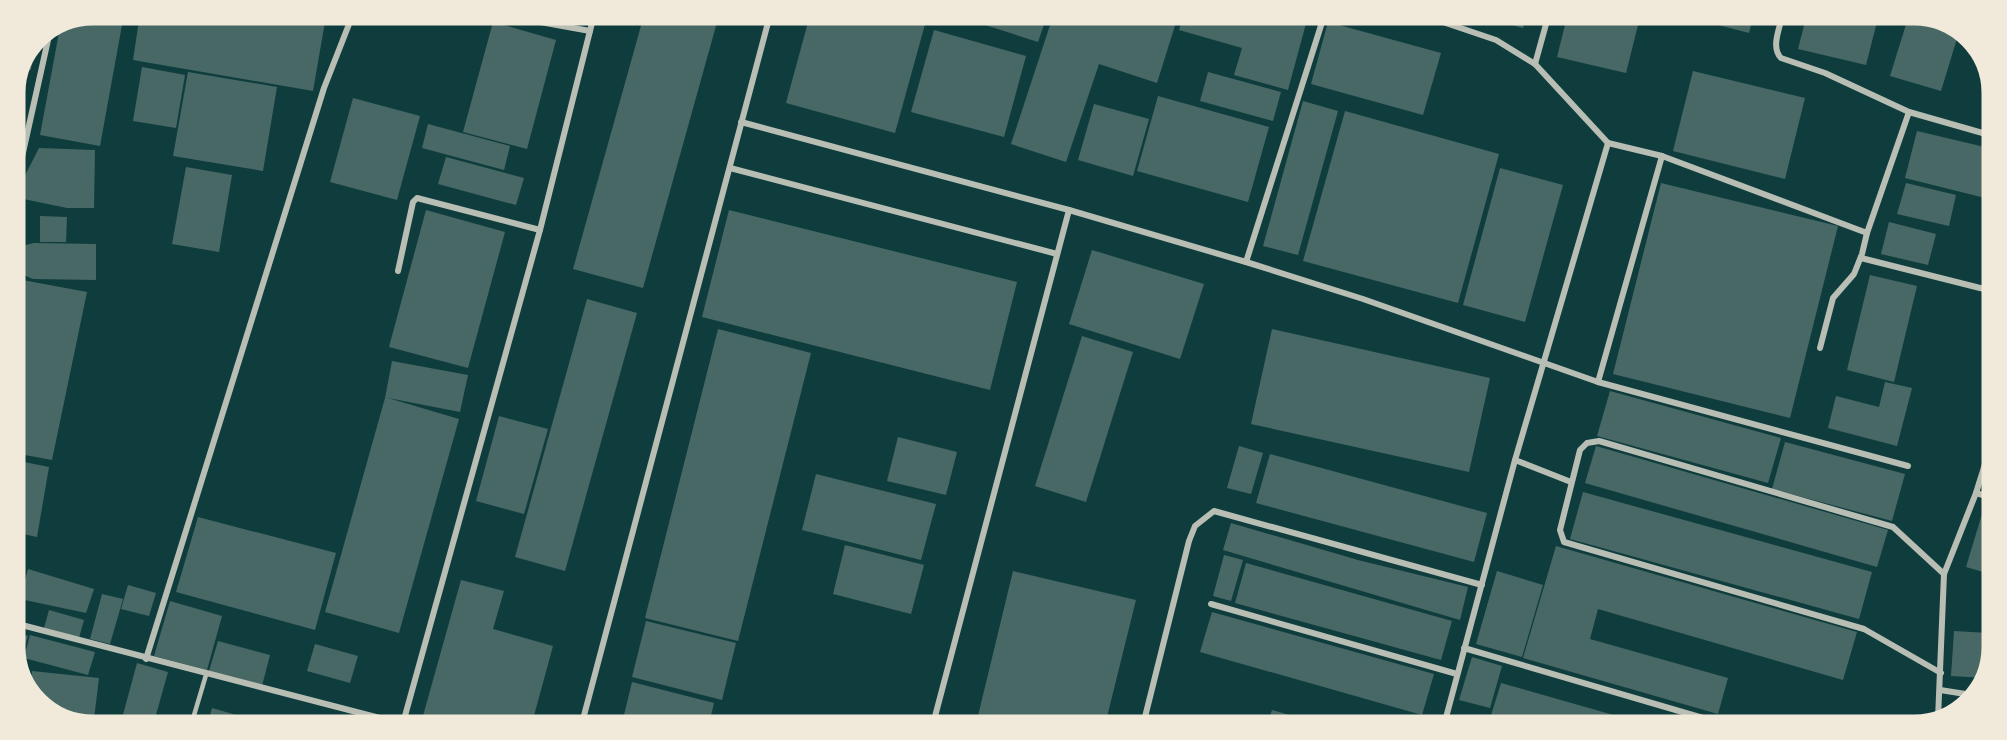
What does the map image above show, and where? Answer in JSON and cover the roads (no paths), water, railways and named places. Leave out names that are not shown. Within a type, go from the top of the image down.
[{"type":"street","points":[[146,658],[324,88],[349,24]]},
{"type":"street","points":[[548,24],[590,32]]},
{"type":"street","points":[[403,716],[540,230],[592,24]]},
{"type":"street","points":[[584,716],[768,24]]},
{"type":"street","points":[[1246,261],[1321,24]]},
{"type":"street","points":[[1449,24],[1496,40],[1535,64],[1608,143],[1662,156],[1867,233]]},
{"type":"street","points":[[1535,64],[1546,24]]},
{"type":"street","points":[[1781,24],[1776,54],[1781,58],[1825,73],[1909,112],[1983,133]]},
{"type":"street","points":[[24,148],[48,41]]},
{"type":"street","points":[[1820,348],[1833,298],[1854,274],[1861,258],[1867,233],[1909,112]]},
{"type":"street","points":[[741,122],[1069,210],[1246,261],[1363,298],[1598,381],[1908,466]]},
{"type":"street","points":[[1446,716],[1515,460],[1608,143]]},
{"type":"street","points":[[1598,381],[1662,156]]},
{"type":"street","points":[[730,168],[1058,254]]},
{"type":"street","points":[[398,272],[413,202],[417,198],[540,230]]},
{"type":"street","points":[[935,716],[1069,210]]},
{"type":"street","points":[[1861,258],[1983,289]]},
{"type":"street","points":[[1941,673],[1864,629],[1564,542],[1560,530],[1580,450],[1587,443],[1605,443],[1893,527],[1944,574]]},
{"type":"street","points":[[1515,460],[1571,482]]},
{"type":"street","points":[[1939,711],[1944,574],[1983,470]]},
{"type":"street","points":[[1976,492],[1983,494]]},
{"type":"street","points":[[1145,716],[1195,526],[1214,511],[1482,585]]},
{"type":"street","points":[[1211,603],[1457,674]]},
{"type":"street","points":[[24,626],[206,675],[373,716]]},
{"type":"street","points":[[1464,648],[1696,716]]},
{"type":"street","points":[[1940,690],[1965,694]]},
{"type":"lane","points":[[194,716],[206,675]]}]
